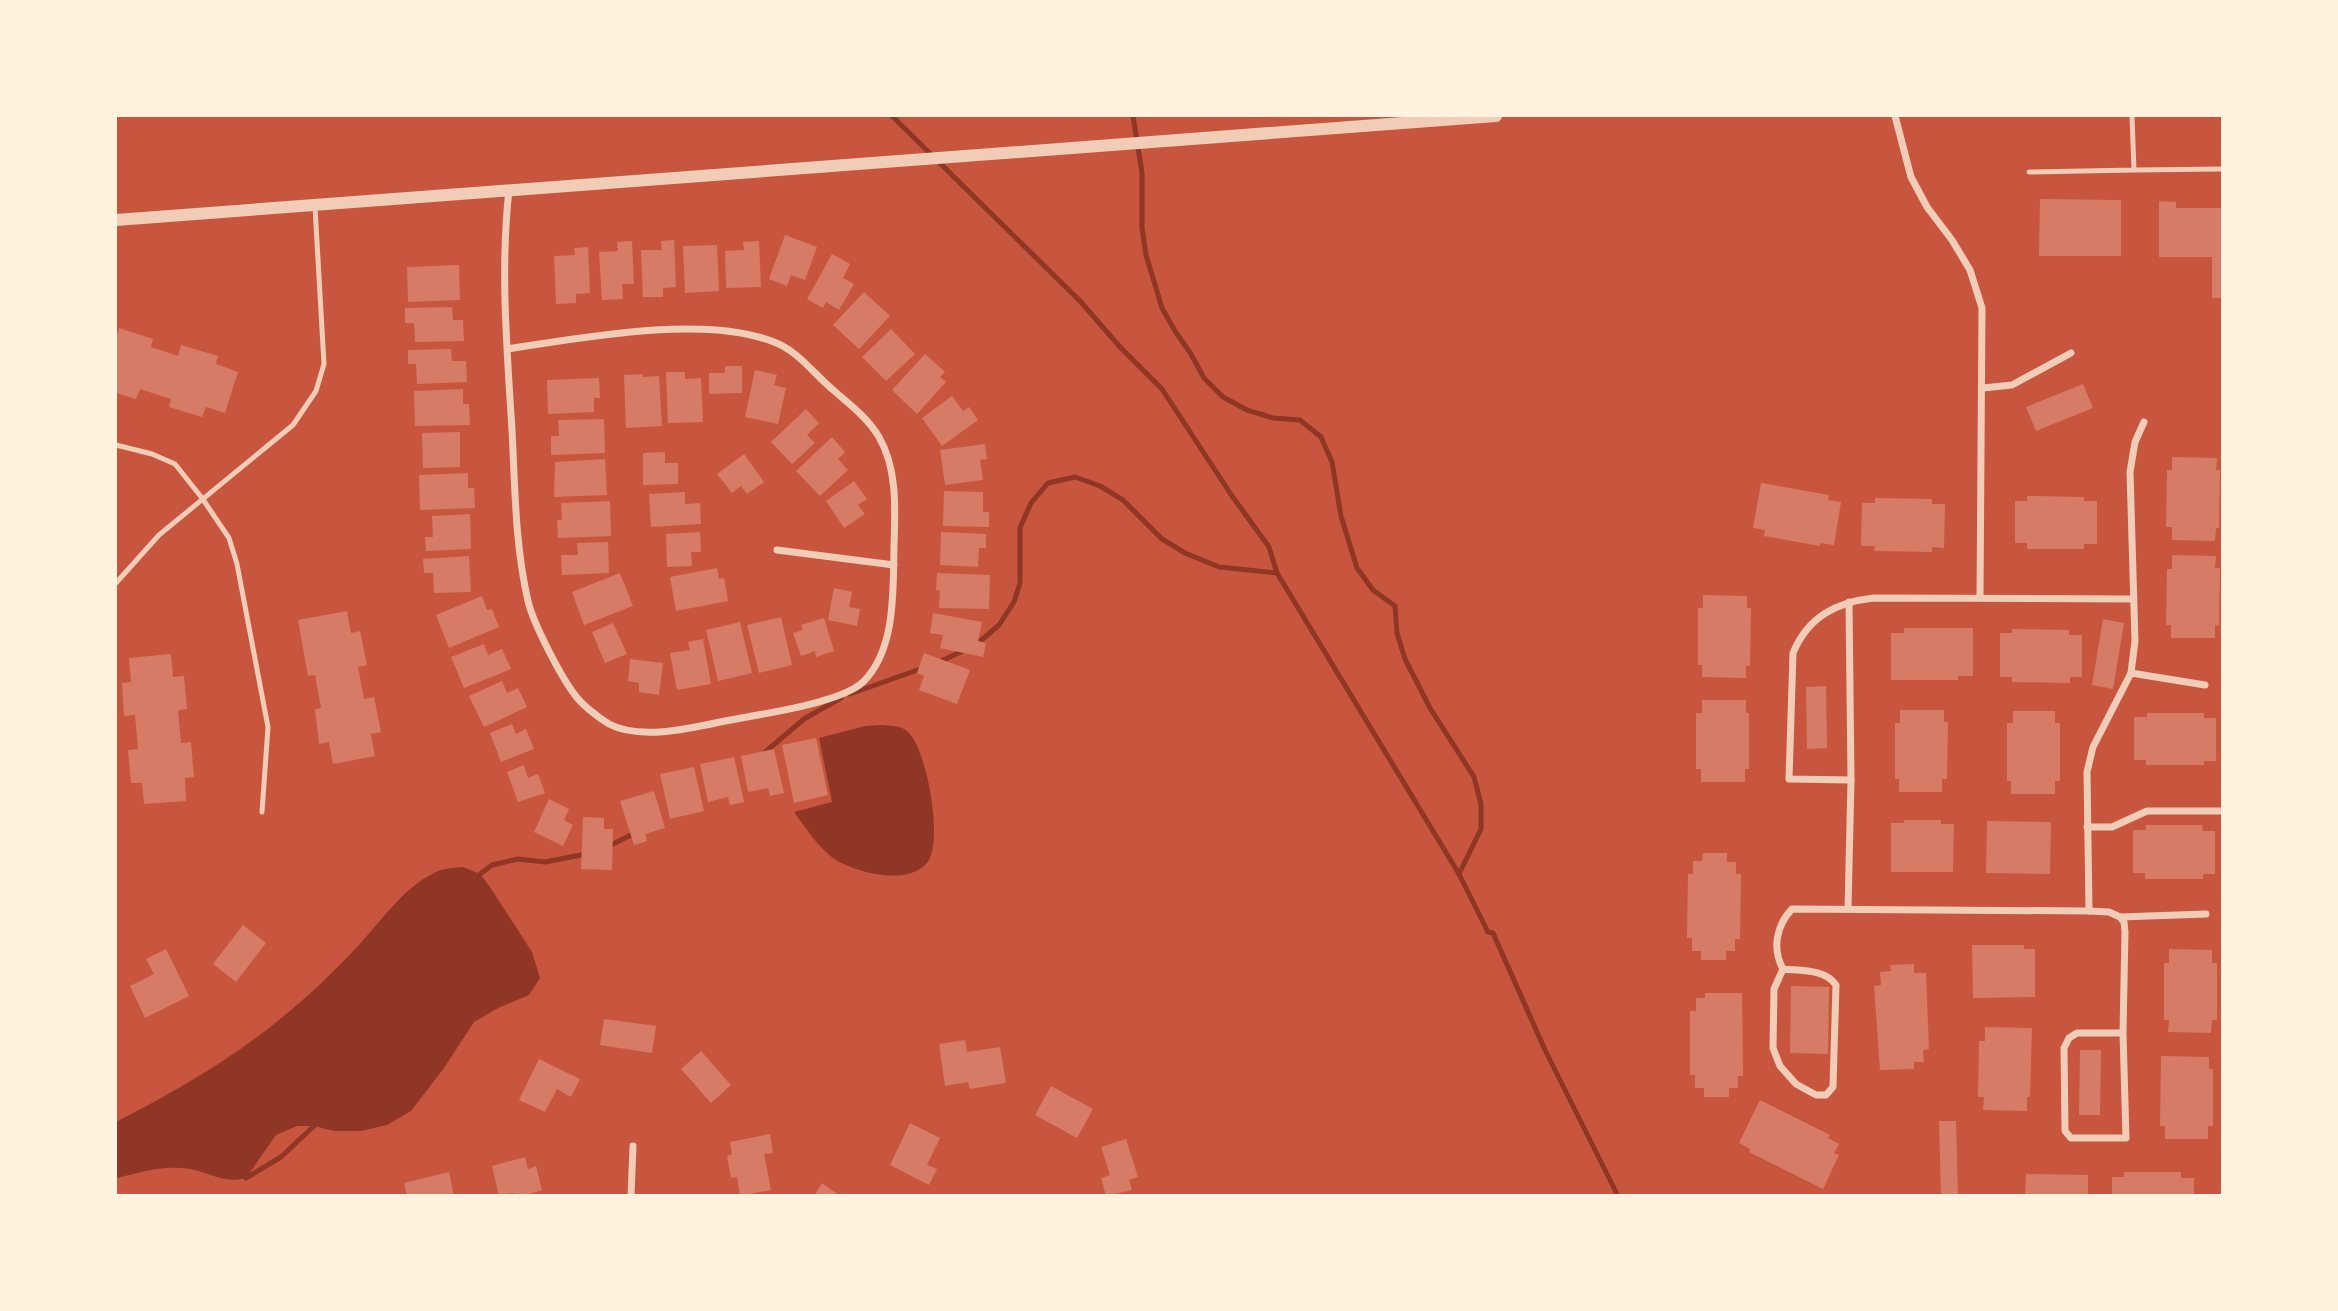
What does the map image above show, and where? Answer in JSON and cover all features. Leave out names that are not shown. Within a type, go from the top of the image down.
[{"type":"street","points":[[116,220],[1496,116]]},
{"type":"street","points":[[1895,116],[1912,177],[1927,207],[1970,270],[1982,308],[1980,597]]},
{"type":"street","points":[[507,349],[598,335],[686,329],[744,333],[776,342],[795,354],[862,415],[880,438],[892,473],[895,504],[894,565],[890,617],[881,662],[860,685],[823,701],[681,730],[633,731],[610,724],[576,697],[528,605],[517,533],[507,349],[505,220],[509,189]]},
{"type":"street","points":[[1983,388],[2012,385],[2071,353]]},
{"type":"street","points":[[2089,911],[2087,772],[2093,747],[2132,673],[2135,641],[2130,472],[2135,442],[2144,422]]},
{"type":"street","points":[[777,550],[894,565]]},
{"type":"street","points":[[1852,780],[1789,779],[1793,653],[1800,635],[1829,610],[1849,602],[1874,598],[2132,599]]},
{"type":"street","points":[[1848,909],[1852,780],[1849,602]]},
{"type":"street","points":[[2132,673],[2204,685]]},
{"type":"street","points":[[2087,827],[2112,827],[2147,811],[2220,811]]},
{"type":"street","points":[[1783,969],[1779,961],[1777,939],[1779,927],[1792,909],[2089,911],[2109,912],[2120,917],[2206,914]]},
{"type":"street","points":[[2120,917],[2124,922],[2125,932],[2123,1033],[2126,1138],[2071,1138],[2065,1130],[2064,1048],[2069,1038],[2077,1033],[2123,1033]]},
{"type":"street","points":[[1783,969],[1814,972],[1831,978],[1836,985],[1833,1087],[1826,1095],[1816,1095],[1796,1084],[1780,1066],[1773,1048],[1774,989],[1783,969]]},
{"type":"street","points":[[631,1195],[633,1146]]},
{"type":"lane","points":[[2132,116],[2134,170]]},
{"type":"lane","points":[[2029,172],[2222,169]]},
{"type":"lane","points":[[116,583],[159,535],[293,425],[316,391],[324,364],[314,204]]},
{"type":"lane","points":[[116,445],[152,454],[175,464],[229,538],[237,564],[268,727],[262,812]]},
{"type":"shaded area","points":[[865,726],[901,728],[914,740],[927,775],[933,817],[932,852],[927,863],[918,870],[895,876],[869,873],[836,860],[818,844],[794,812],[832,802],[819,738]]},
{"type":"shaded area","points":[[463,867],[480,874],[490,887],[532,952],[540,978],[529,995],[474,1022],[411,1111],[387,1125],[361,1131],[334,1131],[314,1126],[297,1126],[276,1135],[246,1178],[229,1180],[190,1169],[165,1168],[116,1178],[116,1122],[236,1052],[296,1006],[327,978],[410,889],[436,872]]},
{"type":"building","points":[[2040,199],[2121,200],[2121,256],[2039,256]]},
{"type":"building","points":[[2159,201],[2176,202],[2176,208],[2222,208],[2222,298],[2212,298],[2212,257],[2159,257]]},
{"type":"building","points":[[785,235],[817,247],[805,280],[791,275],[787,286],[769,279]]},
{"type":"building","points":[[674,240],[676,287],[663,288],[663,297],[643,297],[641,250],[662,250],[661,241]]},
{"type":"building","points":[[632,241],[634,284],[622,284],[623,299],[602,300],[599,252],[618,251],[617,242]]},
{"type":"building","points":[[759,241],[761,287],[726,288],[725,251],[744,250],[743,242]]},
{"type":"building","points":[[717,245],[719,291],[685,293],[683,246]]},
{"type":"building","points":[[588,247],[590,293],[576,294],[576,303],[556,304],[554,256],[575,255],[574,248]]},
{"type":"building","points":[[832,254],[850,264],[843,278],[854,284],[839,310],[826,302],[823,308],[807,299]]},
{"type":"building","points":[[459,265],[460,300],[408,302],[407,267]]},
{"type":"building","points":[[864,292],[890,316],[859,349],[833,325]]},
{"type":"building","points":[[452,307],[453,320],[463,320],[464,341],[415,342],[414,323],[405,323],[405,308]]},
{"type":"building","points":[[119,328],[153,339],[151,347],[178,356],[181,345],[218,356],[216,364],[238,372],[225,413],[206,407],[202,417],[169,407],[171,399],[140,389],[136,399],[116,393],[116,339]]},
{"type":"building","points":[[891,329],[915,354],[886,381],[862,357]]},
{"type":"building","points":[[451,349],[452,361],[466,361],[467,382],[417,384],[416,364],[408,364],[408,350]]},
{"type":"building","points":[[925,354],[945,372],[940,377],[946,382],[917,414],[892,390]]},
{"type":"building","points":[[725,366],[742,366],[742,393],[709,394],[709,373],[725,373]]},
{"type":"building","points":[[755,370],[777,375],[774,385],[786,388],[778,424],[745,417]]},
{"type":"building","points":[[666,372],[685,372],[685,379],[701,378],[703,422],[668,423]]},
{"type":"building","points":[[643,374],[643,377],[659,376],[662,426],[626,428],[624,375]]},
{"type":"building","points":[[599,378],[600,398],[594,398],[594,412],[548,414],[547,380]]},
{"type":"building","points":[[2083,384],[2093,408],[2036,431],[2026,407]]},
{"type":"building","points":[[463,389],[463,404],[469,404],[470,425],[415,426],[414,391]]},
{"type":"building","points":[[952,396],[963,411],[969,407],[978,420],[942,446],[922,418]]},
{"type":"building","points":[[806,409],[819,423],[807,435],[815,443],[792,464],[771,442]]},
{"type":"building","points":[[604,419],[605,453],[551,455],[551,436],[559,436],[558,420]]},
{"type":"building","points":[[460,432],[460,467],[423,468],[422,433]]},
{"type":"building","points":[[832,437],[845,452],[838,459],[848,470],[820,496],[796,471]]},
{"type":"building","points":[[985,444],[987,459],[980,460],[983,480],[945,485],[940,450]]},
{"type":"building","points":[[665,452],[665,463],[678,463],[678,484],[643,485],[643,453]]},
{"type":"building","points":[[744,454],[764,482],[747,494],[741,486],[732,493],[717,474]]},
{"type":"building","points":[[2172,457],[2217,458],[2216,470],[2220,470],[2219,528],[2216,528],[2215,541],[2172,540],[2172,527],[2166,527],[2167,470],[2172,470]]},
{"type":"building","points":[[605,459],[607,495],[554,497],[555,462]]},
{"type":"building","points":[[468,473],[468,488],[474,488],[475,508],[420,510],[419,475]]},
{"type":"building","points":[[854,481],[867,499],[858,505],[865,514],[844,528],[826,501]]},
{"type":"building","points":[[1761,483],[1829,495],[1828,500],[1841,502],[1834,545],[1820,543],[1820,546],[1764,536],[1765,530],[1753,528]]},
{"type":"building","points":[[944,491],[983,492],[983,512],[989,512],[989,527],[943,526]]},
{"type":"building","points":[[685,492],[685,504],[700,503],[701,524],[651,527],[649,494]]},
{"type":"building","points":[[2027,496],[2084,497],[2084,501],[2097,501],[2097,544],[2084,544],[2084,549],[2027,549],[2027,543],[2015,543],[2015,501],[2027,501]]},
{"type":"building","points":[[1875,498],[1932,499],[1932,504],[1945,504],[1944,548],[1932,547],[1932,552],[1874,551],[1875,546],[1861,546],[1862,503],[1875,503]]},
{"type":"building","points":[[610,501],[611,536],[558,538],[557,520],[562,520],[561,503]]},
{"type":"building","points":[[470,514],[471,549],[426,551],[425,537],[433,537],[432,516]]},
{"type":"building","points":[[700,532],[701,552],[691,552],[692,566],[667,567],[666,534]]},
{"type":"building","points":[[941,532],[986,534],[986,548],[979,548],[978,567],[940,565]]},
{"type":"building","points":[[608,542],[609,573],[562,575],[561,555],[578,555],[577,543]]},
{"type":"building","points":[[2172,555],[2216,556],[2215,568],[2220,568],[2219,626],[2215,625],[2215,638],[2171,638],[2171,625],[2166,625],[2167,569],[2172,569]]},
{"type":"building","points":[[469,556],[471,592],[434,593],[433,573],[424,573],[423,559]]},
{"type":"building","points":[[717,568],[719,579],[724,578],[728,601],[676,611],[670,577]]},
{"type":"building","points":[[620,573],[633,606],[584,625],[572,592]]},
{"type":"building","points":[[937,573],[990,575],[989,609],[939,608]]},
{"type":"building","points":[[834,588],[852,592],[849,607],[860,609],[857,626],[828,620]]},
{"type":"building","points":[[1703,595],[1747,596],[1747,608],[1751,608],[1750,666],[1746,666],[1746,678],[1702,677],[1702,665],[1698,665],[1698,608],[1703,608]]},
{"type":"building","points":[[482,596],[487,610],[492,609],[499,627],[449,648],[436,615]]},
{"type":"building","points":[[347,611],[351,633],[360,631],[367,665],[358,667],[364,699],[374,697],[381,732],[371,734],[375,756],[333,764],[329,742],[319,744],[315,709],[321,708],[315,675],[308,676],[298,620]]},
{"type":"building","points":[[933,613],[982,622],[978,641],[986,643],[983,657],[940,648],[943,635],[930,633]]},
{"type":"building","points":[[781,617],[792,665],[759,673],[747,625]]},
{"type":"building","points":[[824,618],[834,651],[816,657],[815,651],[801,656],[793,633],[803,630],[801,625]]},
{"type":"building","points":[[2103,619],[2124,623],[2113,689],[2092,685]]},
{"type":"building","points":[[740,622],[752,673],[718,681],[706,630]]},
{"type":"building","points":[[613,623],[627,654],[605,663],[592,632]]},
{"type":"building","points":[[1904,628],[1973,628],[1973,676],[1958,676],[1958,680],[1891,680],[1891,633],[1904,633]]},
{"type":"building","points":[[2012,629],[2069,630],[2069,635],[2082,635],[2082,677],[2070,677],[2070,683],[2012,682],[2012,677],[2000,677],[2000,633],[2012,633]]},
{"type":"building","points":[[703,639],[711,684],[677,690],[670,653],[690,650],[688,642]]},
{"type":"building","points":[[484,644],[488,655],[502,649],[511,669],[464,688],[451,657]]},
{"type":"building","points":[[924,653],[970,670],[957,704],[919,690],[924,676],[917,673]]},
{"type":"building","points":[[171,654],[173,677],[184,676],[187,709],[178,710],[181,743],[191,742],[194,777],[185,778],[186,801],[144,804],[142,783],[131,783],[128,750],[138,749],[135,715],[124,716],[122,683],[131,682],[129,658]]},
{"type":"building","points":[[630,659],[663,663],[659,695],[639,692],[639,683],[628,681]]},
{"type":"building","points":[[502,681],[507,693],[518,688],[527,707],[484,727],[469,696]]},
{"type":"building","points":[[1826,686],[1827,748],[1807,749],[1806,687]]},
{"type":"building","points":[[1702,700],[1746,700],[1746,713],[1749,713],[1749,769],[1745,769],[1745,782],[1701,782],[1701,769],[1696,769],[1696,713],[1702,713]]},
{"type":"building","points":[[1900,710],[1944,710],[1944,722],[1948,722],[1947,779],[1942,779],[1942,792],[1899,792],[1899,779],[1895,779],[1895,723],[1900,723]]},
{"type":"building","points":[[2013,711],[2055,711],[2055,723],[2060,723],[2060,781],[2055,781],[2055,794],[2011,794],[2011,781],[2007,781],[2007,723],[2013,723]]},
{"type":"building","points":[[2147,713],[2204,713],[2204,718],[2216,718],[2216,761],[2204,761],[2204,765],[2146,765],[2146,760],[2134,760],[2134,717],[2147,717]]},
{"type":"building","points":[[512,724],[516,734],[526,729],[534,749],[501,762],[490,733]]},
{"type":"building","points":[[816,738],[828,795],[794,803],[782,745]]},
{"type":"building","points":[[774,749],[784,793],[770,796],[768,788],[748,792],[741,756]]},
{"type":"building","points":[[734,757],[744,802],[730,805],[728,797],[708,802],[700,764]]},
{"type":"building","points":[[524,765],[528,778],[538,774],[545,793],[518,802],[507,772]]},
{"type":"building","points":[[694,767],[704,811],[670,819],[660,774]]},
{"type":"building","points":[[654,791],[665,828],[645,834],[647,841],[634,845],[620,801]]},
{"type":"building","points":[[549,799],[569,809],[564,820],[573,825],[563,846],[534,832]]},
{"type":"building","points":[[583,817],[604,818],[604,829],[613,829],[612,870],[581,869]]},
{"type":"building","points":[[1904,820],[1941,820],[1941,824],[1954,824],[1953,872],[1891,872],[1891,823],[1904,823]]},
{"type":"building","points":[[1987,821],[2051,822],[2050,874],[1986,873]]},
{"type":"building","points":[[2146,825],[2202,825],[2203,831],[2215,831],[2215,874],[2203,874],[2203,879],[2145,879],[2145,873],[2133,873],[2133,830],[2146,830]]},
{"type":"building","points":[[1703,853],[1727,853],[1727,862],[1736,862],[1736,874],[1741,874],[1740,939],[1735,939],[1735,951],[1726,951],[1726,960],[1701,960],[1701,951],[1692,951],[1692,938],[1687,938],[1688,874],[1693,874],[1693,861],[1702,861]]},
{"type":"building","points":[[243,925],[266,943],[236,982],[213,964]]},
{"type":"building","points":[[1972,945],[2024,945],[2024,949],[2035,949],[2035,997],[1973,998]]},
{"type":"building","points":[[166,949],[189,996],[145,1018],[130,986],[154,974],[146,959]]},
{"type":"building","points":[[2169,949],[2212,950],[2212,963],[2217,963],[2217,1020],[2212,1020],[2211,1033],[2168,1032],[2169,1020],[2164,1020],[2164,963],[2169,963]]},
{"type":"building","points":[[1914,964],[1914,973],[1926,973],[1929,1049],[1923,1050],[1924,1062],[1914,1062],[1914,1069],[1880,1070],[1874,986],[1881,985],[1880,972],[1891,971],[1890,965]]},
{"type":"building","points":[[1791,986],[1829,987],[1828,1054],[1790,1053]]},
{"type":"building","points":[[1705,993],[1742,993],[1743,1076],[1738,1076],[1738,1088],[1729,1088],[1729,1097],[1704,1097],[1704,1088],[1695,1088],[1695,1075],[1690,1075],[1690,1011],[1696,1011],[1696,998],[1705,998]]},
{"type":"building","points":[[604,1019],[656,1026],[652,1053],[600,1045]]},
{"type":"building","points":[[1985,1027],[2032,1028],[2030,1097],[2027,1097],[2027,1111],[1983,1110],[1984,1097],[1978,1097],[1979,1041],[1985,1041]]},
{"type":"building","points":[[965,1040],[967,1052],[1000,1047],[1006,1083],[970,1089],[968,1082],[945,1086],[939,1044]]},
{"type":"building","points":[[2080,1050],[2101,1050],[2100,1115],[2079,1115]]},
{"type":"building","points":[[701,1051],[731,1085],[711,1103],[681,1069]]},
{"type":"building","points":[[2161,1056],[2209,1057],[2209,1069],[2213,1069],[2213,1126],[2208,1126],[2208,1139],[2165,1139],[2165,1126],[2160,1126]]},
{"type":"building","points":[[539,1059],[580,1079],[571,1097],[557,1089],[545,1112],[519,1100]]},
{"type":"building","points":[[1051,1086],[1093,1109],[1077,1138],[1035,1115]]},
{"type":"building","points":[[1760,1100],[1830,1135],[1828,1138],[1839,1144],[1834,1153],[1839,1155],[1823,1189],[1749,1152],[1750,1149],[1739,1143]]},
{"type":"building","points":[[1939,1121],[1956,1121],[1958,1196],[1941,1196]]},
{"type":"building","points":[[910,1123],[940,1138],[927,1165],[937,1169],[929,1185],[890,1165]]},
{"type":"building","points":[[770,1134],[773,1153],[764,1154],[771,1190],[740,1196],[737,1177],[731,1178],[727,1156],[732,1154],[730,1142]]},
{"type":"building","points":[[1126,1139],[1138,1177],[1129,1180],[1132,1190],[1106,1196],[1101,1178],[1110,1175],[1101,1147]]},
{"type":"building","points":[[525,1157],[528,1169],[536,1166],[542,1190],[523,1196],[514,1196],[513,1193],[499,1196],[492,1166]]},
{"type":"building","points":[[449,1172],[454,1196],[407,1196],[404,1183]]},
{"type":"building","points":[[2124,1172],[2181,1172],[2181,1178],[2194,1178],[2194,1196],[2112,1196],[2112,1177],[2124,1177]]},
{"type":"building","points":[[2026,1174],[2088,1175],[2088,1196],[2025,1196]]},
{"type":"building","points":[[822,1183],[840,1196],[814,1196]]},
{"type":"waterway","points":[[892,116],[1080,301],[1162,389],[1269,547],[1277,573],[1459,874],[1488,932],[1493,933],[1545,1050],[1618,1196]]},
{"type":"waterway","points":[[1133,116],[1142,173],[1142,228],[1146,255],[1162,308],[1204,378],[1223,397],[1247,410],[1273,418],[1300,420],[1321,437],[1332,462],[1341,516],[1357,568],[1373,590],[1395,606],[1397,633],[1405,659],[1430,708],[1474,777],[1481,804],[1481,829],[1459,874]]},
{"type":"waterway","points":[[977,644],[999,625],[1014,602],[1020,583],[1020,528],[1031,503],[1048,483],[1075,477],[1100,486],[1123,500],[1162,539],[1185,553],[1219,567],[1277,573]]},
{"type":"waterway","points":[[939,662],[965,650]]},
{"type":"waterway","points":[[850,694],[923,668]]},
{"type":"waterway","points":[[764,753],[804,719],[841,698]]},
{"type":"waterway","points":[[609,846],[637,832]]},
{"type":"waterway","points":[[480,874],[492,865],[518,859],[545,862],[586,854]]},
{"type":"waterway","points":[[246,1178],[281,1157],[314,1126]]}]
